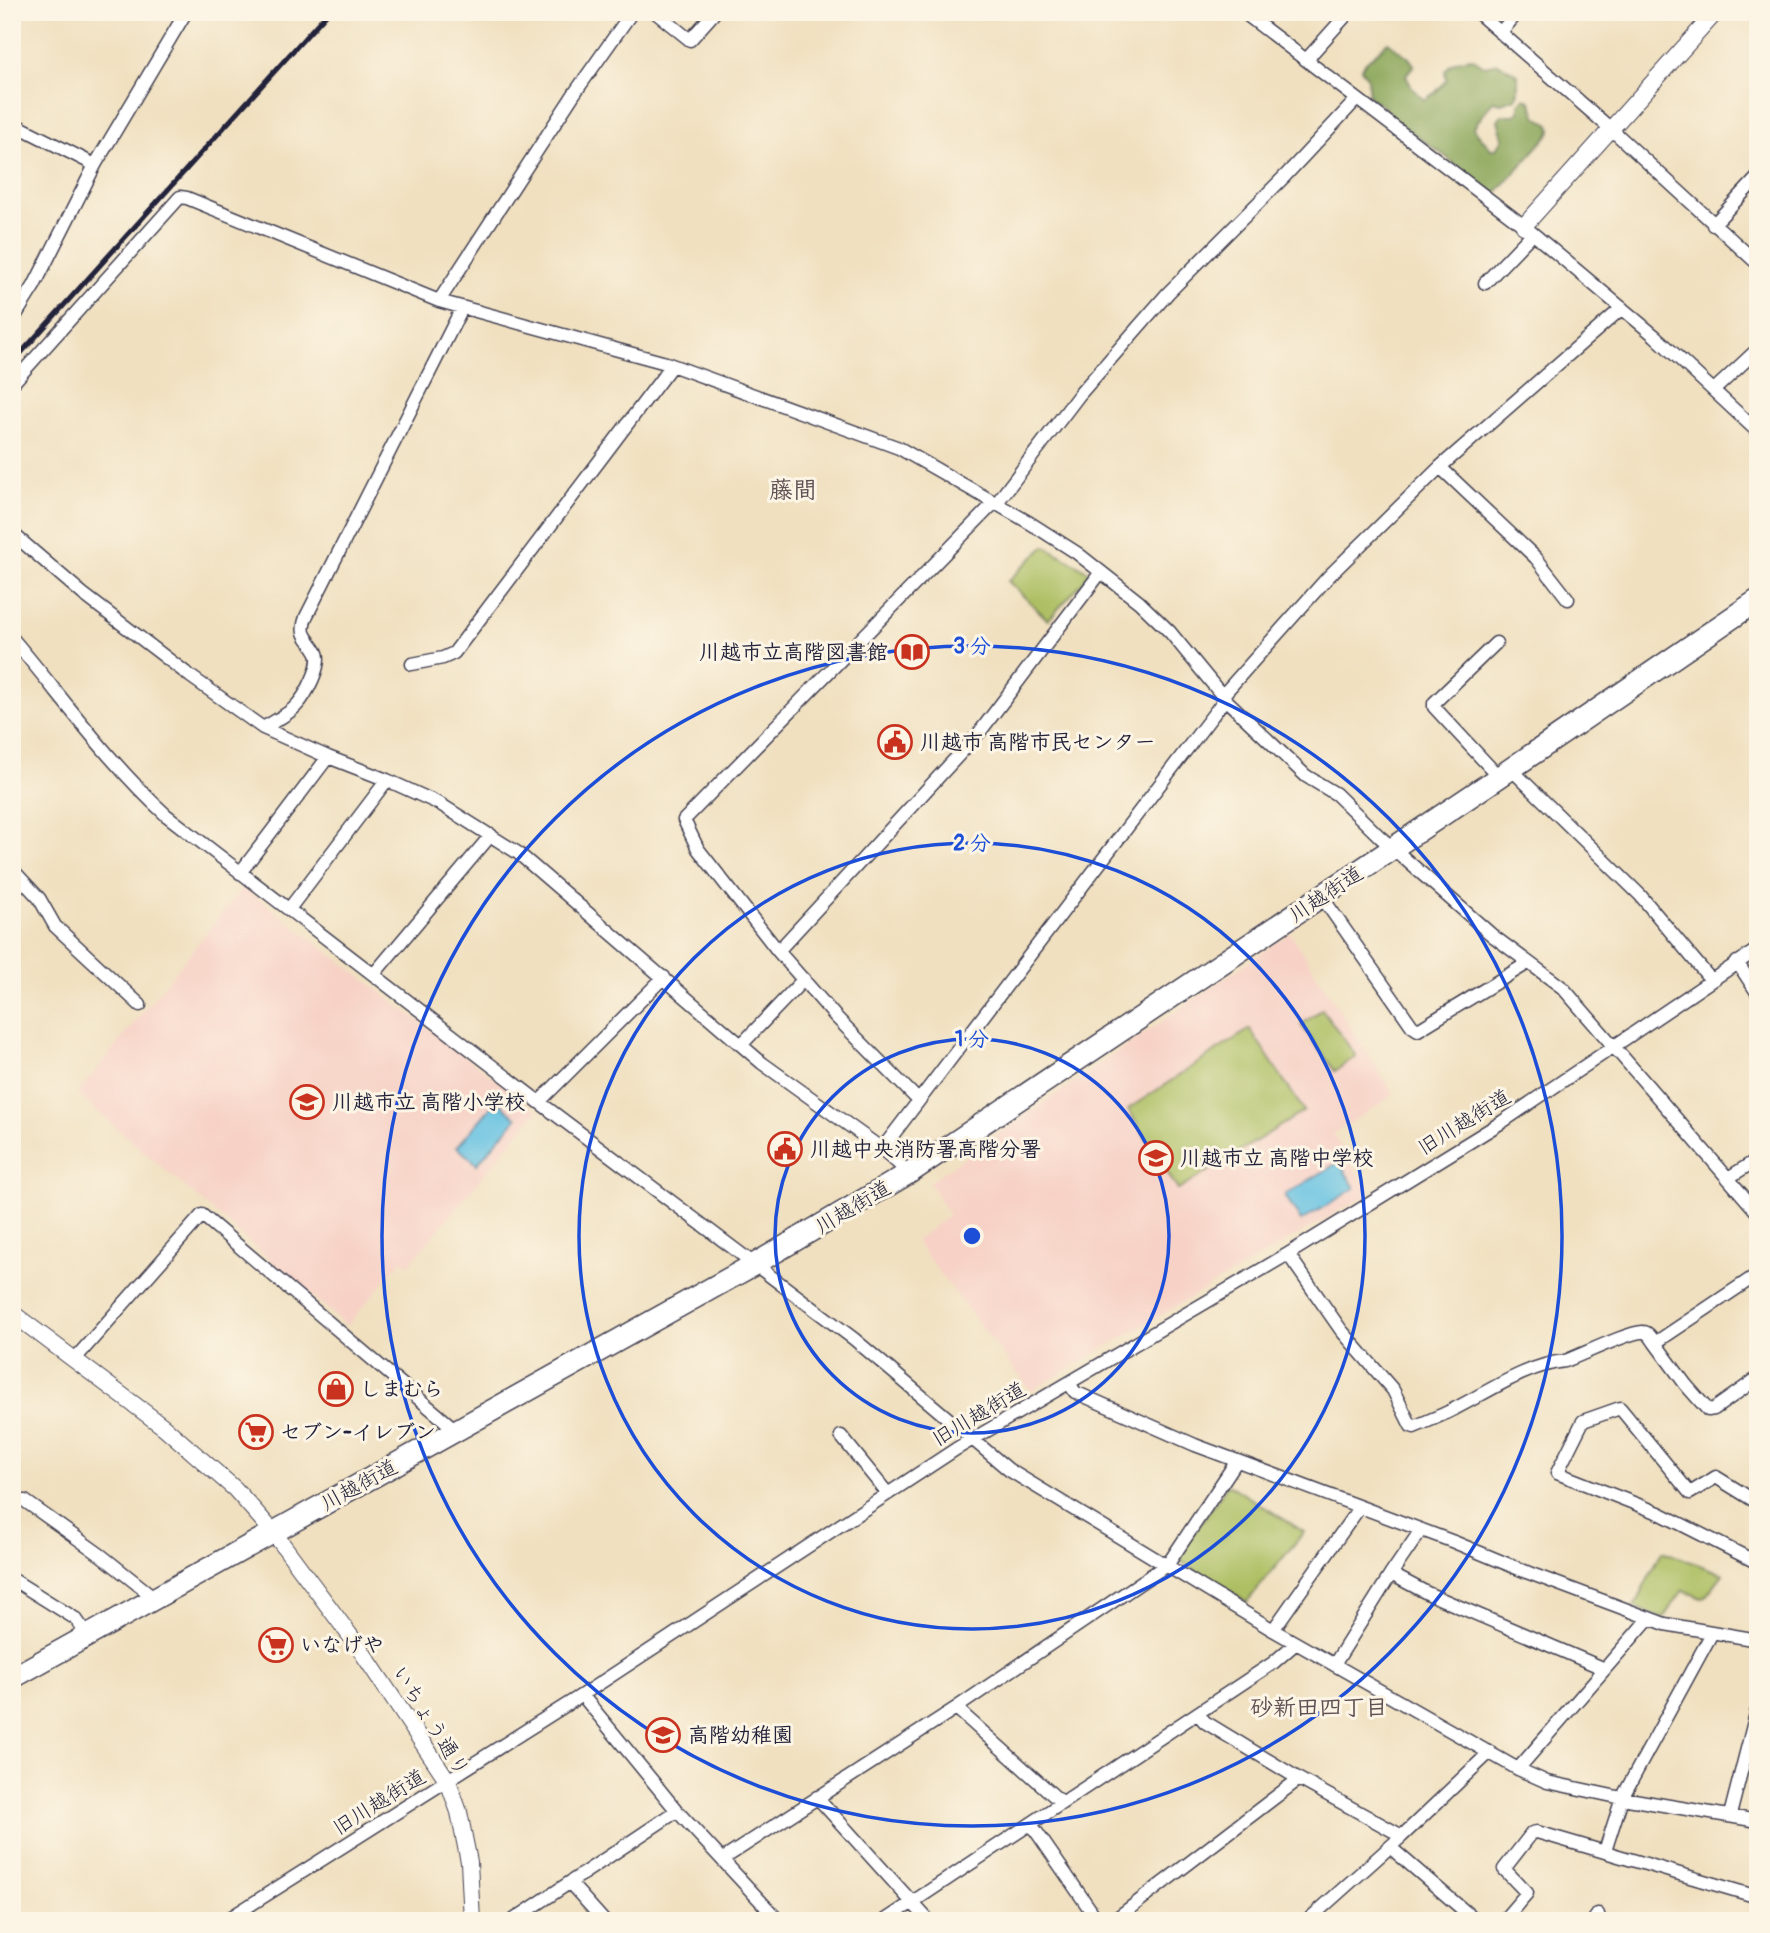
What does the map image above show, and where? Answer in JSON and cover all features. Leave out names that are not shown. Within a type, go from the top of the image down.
[{"type":"highway","name":"川越街道","points":[[12,1678],[755,1264],[909,1173],[1322,897],[1758,600]]},
{"type":"street","points":[[439,301],[574,94],[632,12]]},
{"type":"street","points":[[655,12],[690,40],[715,12]]},
{"type":"street","points":[[1244,12],[1528,230],[1622,308],[1758,432]]},
{"type":"street","points":[[1306,60],[1349,12]]},
{"type":"street","points":[[1477,12],[1611,129],[1758,264]]},
{"type":"street","points":[[1500,33],[1518,12]]},
{"type":"street","points":[[1485,283],[1611,129],[1716,12]]},
{"type":"street","points":[[12,321],[34,286],[95,165],[182,14]]},
{"type":"street","points":[[918,1100],[835,1016],[779,951],[698,849],[684,820],[995,503],[1079,395],[1168,293],[1285,176],[1357,99]]},
{"type":"street","points":[[12,123],[95,165]]},
{"type":"street","points":[[1713,225],[1758,177]]},
{"type":"street","points":[[12,384],[180,197],[210,206],[439,301],[672,365],[899,448],[1077,553],[1139,602],[1170,632],[1223,698],[1306,776],[1336,794],[1493,936],[1563,988],[1758,1213]]},
{"type":"street","points":[[882,1149],[1097,870],[1223,698],[1329,576],[1440,467],[1622,308]]},
{"type":"street","points":[[263,728],[296,706],[315,673],[317,652],[308,643],[304,633],[306,617],[462,309]]},
{"type":"street","points":[[1714,390],[1758,349]]},
{"type":"street","points":[[412,664],[454,653],[672,365]]},
{"type":"street","points":[[1440,467],[1536,558],[1569,599]]},
{"type":"street","points":[[12,533],[83,594],[263,728],[440,804],[518,853],[741,1045],[882,1149],[909,1173]]},
{"type":"street","points":[[779,951],[979,733],[1101,572]]},
{"type":"street","points":[[12,638],[135,787],[166,815],[539,1102],[854,1339],[1009,1470],[1273,1630],[1518,1769],[1546,1782],[1758,1821]]},
{"type":"street","points":[[1496,643],[1434,703],[1434,707],[1640,895],[1711,979]]},
{"type":"street","points":[[240,873],[328,757]]},
{"type":"street","points":[[289,909],[387,780]]},
{"type":"street","points":[[374,974],[491,835]]},
{"type":"street","points":[[12,869],[39,898],[55,926],[140,1005]]},
{"type":"street","points":[[1322,897],[1412,1026],[1418,1030],[1528,963]]},
{"type":"street","name":"旧川越街道","points":[[225,1921],[449,1781],[973,1438],[1288,1254],[1502,1122],[1758,949]]},
{"type":"street","points":[[1737,962],[1758,994]]},
{"type":"street","points":[[539,1102],[664,977]]},
{"type":"street","points":[[741,1045],[804,979]]},
{"type":"street","points":[[1728,1178],[1758,1159]]},
{"type":"street","points":[[74,1360],[202,1215],[457,1431]]},
{"type":"street","points":[[1288,1254],[1341,1330],[1392,1390],[1411,1426],[1451,1410],[1513,1378],[1643,1332],[1648,1333],[1708,1410],[1714,1409],[1758,1378]]},
{"type":"street","points":[[1655,1343],[1758,1274]]},
{"type":"street","name":"いちょう通り","points":[[12,1313],[164,1427],[235,1489],[274,1533],[360,1649],[449,1781],[459,1812],[469,1862],[472,1921]]},
{"type":"street","points":[[1069,1383],[1075,1392],[1236,1462],[1665,1624],[1758,1640]]},
{"type":"street","points":[[1758,1503],[1716,1477],[1690,1493],[1620,1408],[1583,1421],[1557,1473],[1659,1513],[1758,1563]]},
{"type":"street","points":[[841,1436],[888,1494]]},
{"type":"street","points":[[723,1859],[956,1708],[1168,1564],[1236,1462]]},
{"type":"street","points":[[24,1501],[102,1556],[156,1599]]},
{"type":"street","points":[[1273,1630],[1359,1508]]},
{"type":"street","points":[[1334,1665],[1421,1530]]},
{"type":"street","points":[[1391,1574],[1427,1593],[1605,1669]]},
{"type":"street","points":[[12,1579],[76,1619],[88,1636]]},
{"type":"street","points":[[1518,1769],[1649,1618]]},
{"type":"street","points":[[1605,1851],[1622,1798],[1713,1633]]},
{"type":"street","points":[[884,1921],[1198,1714],[1273,1663],[1296,1643]]},
{"type":"street","points":[[582,1695],[677,1811],[779,1921]]},
{"type":"street","points":[[1730,1815],[1758,1706]]},
{"type":"street","points":[[956,1708],[1062,1803]]},
{"type":"street","points":[[1198,1714],[1205,1722],[1299,1779],[1402,1836]]},
{"type":"street","points":[[1307,1921],[1490,1752]]},
{"type":"street","points":[[1113,1921],[1299,1779]]},
{"type":"street","points":[[817,1797],[929,1921]]},
{"type":"street","points":[[512,1921],[677,1811]]},
{"type":"street","points":[[1031,1824],[1098,1921]]},
{"type":"street","points":[[1503,1921],[1527,1893],[1504,1869],[1532,1833],[1536,1832],[1758,1897]]},
{"type":"street","points":[[1390,1847],[1476,1921]]},
{"type":"street","points":[[570,1883],[604,1921]]},
{"type":"shaded area","name":"川越市立 高階小学校","points":[[243,887],[537,1111],[409,1265],[402,1260],[347,1326],[77,1094]]},
{"type":"shaded area","name":"川越市立 高階中学校","points":[[1290,933],[1394,1095],[1333,1134],[1370,1193],[1031,1391],[915,1241],[949,1215],[929,1182]]},
{"type":"green space","points":[[1388,42],[1414,65],[1406,75],[1411,86],[1424,100],[1447,80],[1445,72],[1450,65],[1460,60],[1472,58],[1484,66],[1498,63],[1518,74],[1516,98],[1501,103],[1493,101],[1473,128],[1491,149],[1496,149],[1503,139],[1498,120],[1502,115],[1515,115],[1519,111],[1519,103],[1525,98],[1531,102],[1537,117],[1550,125],[1551,132],[1497,192],[1488,192],[1445,156],[1390,117],[1384,107],[1369,97],[1367,77],[1361,69]]},
{"type":"green space","points":[[1045,546],[1091,573],[1048,620],[1008,581]]},
{"type":"green space","points":[[1322,1009],[1356,1056],[1335,1071],[1301,1025]]},
{"type":"green space","points":[[1250,1029],[1304,1111],[1178,1190],[1128,1109]]},
{"type":"green space","points":[[1228,1484],[1304,1532],[1247,1602],[1181,1561],[1179,1555]]},
{"type":"green space","points":[[1662,1551],[1723,1574],[1705,1597],[1701,1598],[1683,1590],[1663,1618],[1634,1607]]},
{"type":"water","points":[[497,1100],[517,1118],[477,1164],[457,1147]]},
{"type":"water","points":[[1339,1162],[1355,1188],[1301,1221],[1285,1195]]},
{"type":"railway","points":[[12,363],[328,12]]},
{"type":"place","name":"川越市立高階図書館","points":[[912,652]]},
{"type":"place","name":"川越市 高階市民センター","points":[[895,742]]},
{"type":"place","name":"川越市立 高階小学校","points":[[307,1102]]},
{"type":"place","name":"川越中央消防署高階分署","points":[[785,1149]]},
{"type":"place","name":"川越市立 高階中学校","points":[[1156,1158]]},
{"type":"place","name":"しまむら","points":[[336,1389]]},
{"type":"place","name":"セブン-イレブン","points":[[256,1432]]},
{"type":"place","name":"いなげや","points":[[276,1645]]},
{"type":"place","name":"高階幼稚園","points":[[663,1735]]},
{"type":"district","name":"藤間","points":[[793,490]]},
{"type":"district","name":"砂新田四丁目","points":[[1319,1707]]}]
